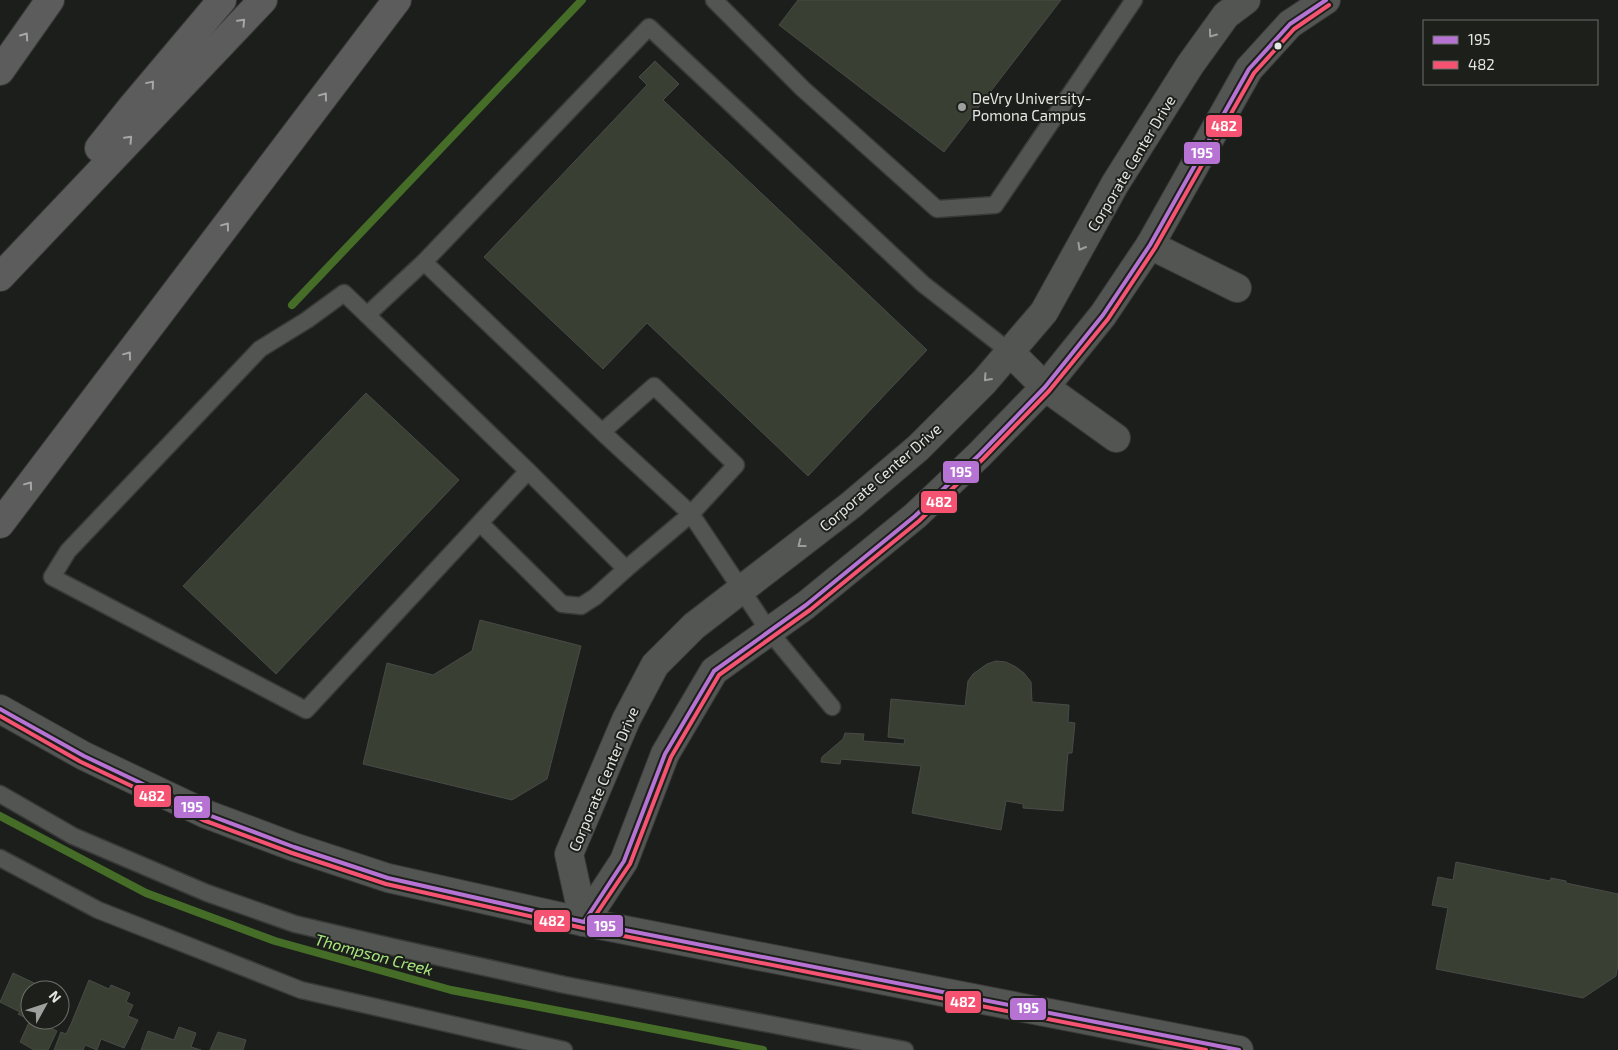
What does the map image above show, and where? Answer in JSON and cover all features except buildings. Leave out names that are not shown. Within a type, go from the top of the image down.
[{"type":"highway","points":[[0,71],[50,0]]},
{"type":"highway","points":[[0,273],[131,108],[222,0]]},
{"type":"highway","points":[[0,277],[263,0]]},
{"type":"highway","points":[[0,524],[397,0]]},
{"type":"street","name":"Corporate Center Drive","points":[[584,922],[569,854],[626,720],[655,665],[694,626],[851,505],[918,448],[984,382],[1044,312],[1115,184],[1190,65],[1226,15],[1246,0]]},
{"type":"street","points":[[584,922],[624,861],[665,754],[714,671],[806,605],[915,516],[979,455],[1045,387],[1103,315],[1150,245],[1249,68],[1290,24],[1326,0]]},
{"type":"street","points":[[1150,245],[1237,288]]},
{"type":"street","points":[[1010,352],[1045,387],[1116,438]]},
{"type":"street","points":[[0,709],[84,756],[206,814],[294,847],[388,878],[584,922],[1239,1050]]},
{"type":"lane","points":[[714,0],[804,89],[936,209],[995,205],[1134,0]]},
{"type":"lane","points":[[368,315],[424,262],[649,27],[923,284],[1010,352]]},
{"type":"lane","points":[[424,262],[691,514],[769,631],[832,707]]},
{"type":"lane","points":[[528,471],[306,710],[52,576],[68,551],[260,349],[307,320],[344,293],[528,471],[626,569]]},
{"type":"lane","points":[[480,523],[562,604],[581,606],[595,597],[691,514],[736,465],[654,386],[602,432]]},
{"type":"lane","points":[[0,794],[73,836],[207,893],[295,924],[565,985],[905,1050]]},
{"type":"lane","points":[[0,858],[98,910],[301,990],[564,1050]]},
{"type":"waterway","points":[[292,305],[582,0]]},
{"type":"waterway","name":"Thompson Creek","points":[[0,816],[146,893],[275,941],[451,990],[763,1050]]},
{"type":"transit line","name":"195","points":[[584,922],[624,861],[665,754],[714,671],[806,605],[915,516],[979,455],[1045,387],[1103,315],[1150,245],[1249,69],[1290,24],[1326,0]]},
{"type":"transit line","name":"482","points":[[589,925],[630,864],[671,757],[719,675],[810,610],[919,521],[1049,391],[1108,319],[1155,248],[1254,73],[1294,29],[1329,5]]},
{"type":"transit line","name":"195","points":[[0,709],[84,756],[206,814],[294,847],[388,878],[584,922],[1239,1050]]},
{"type":"transit line","name":"482","points":[[0,716],[81,762],[203,820],[292,853],[386,884],[583,928],[1206,1050]]},
{"type":"place","name":"DeVry University- Pomona Campus","points":[[962,107]]}]
